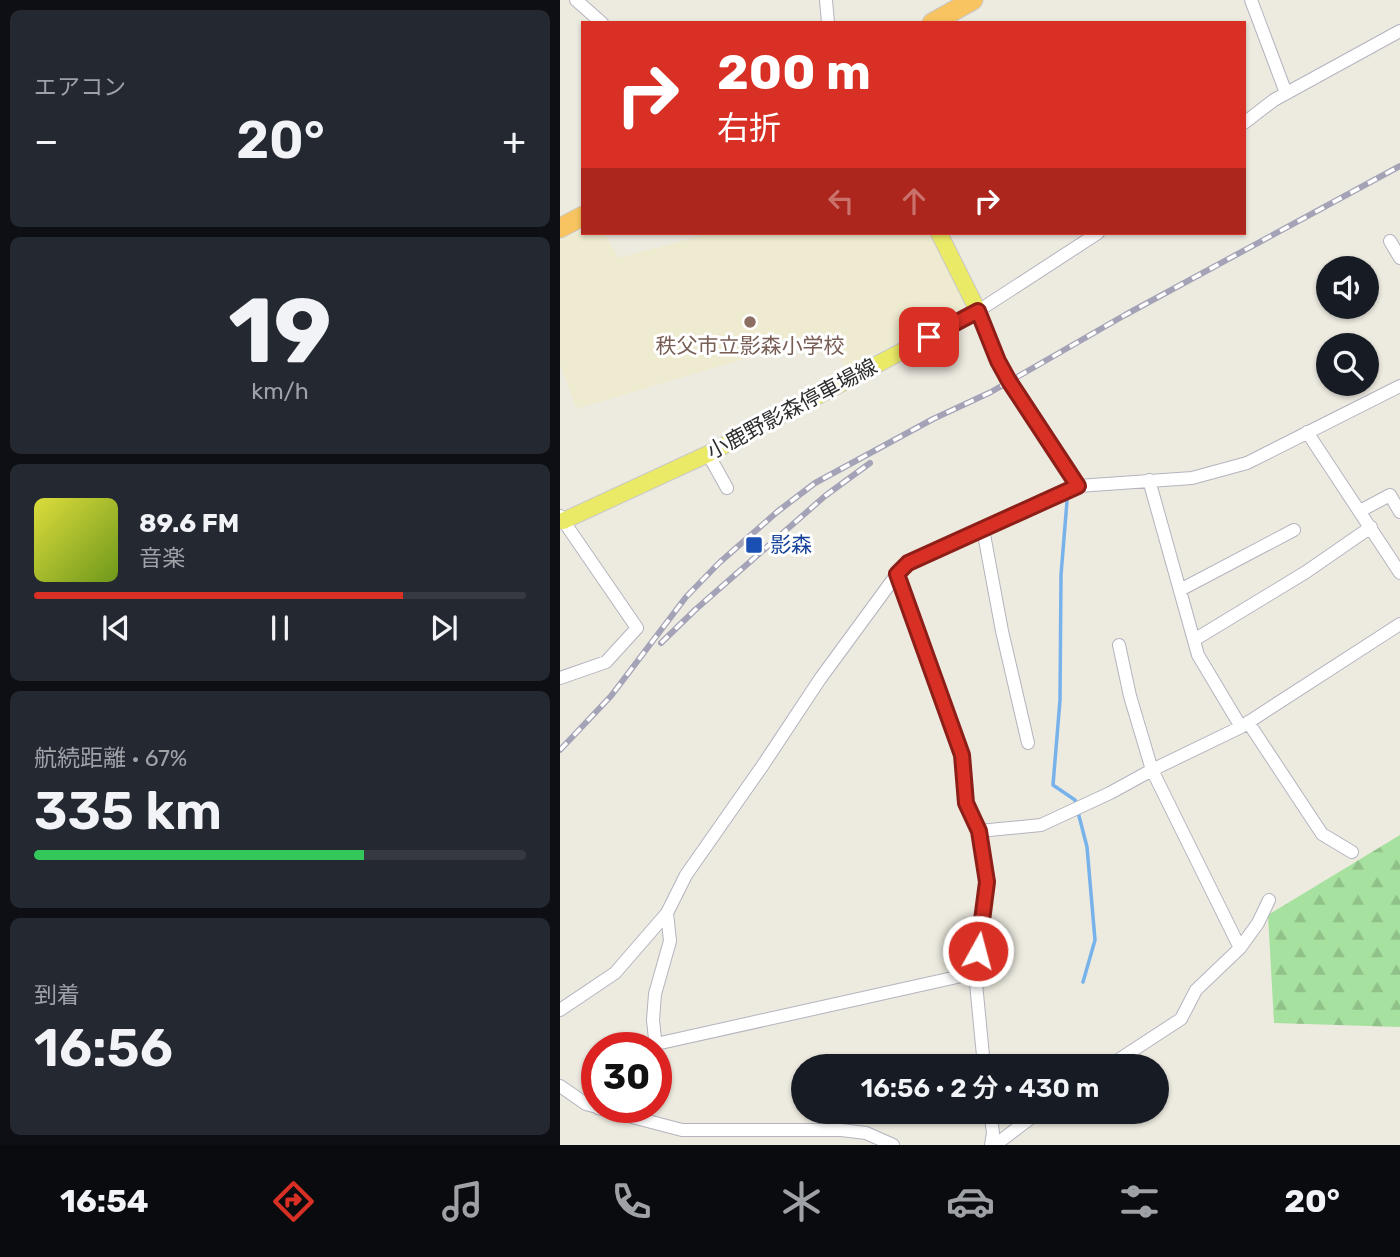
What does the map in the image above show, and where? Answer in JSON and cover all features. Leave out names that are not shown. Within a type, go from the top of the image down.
[{"type":"highway","points":[[936,21],[973,0]]},
{"type":"highway","points":[[560,228],[581,217]]},
{"type":"main road","points":[[940,235],[978,311]]},
{"type":"main road","name":"小鹿野影森停車場線","points":[[561,520],[708,454],[978,311]]},
{"type":"street","points":[[576,0],[600,21]]},
{"type":"street","points":[[826,0],[828,21]]},
{"type":"street","points":[[1251,0],[1286,93]]},
{"type":"street","points":[[1246,122],[1286,93],[1400,31]]},
{"type":"street","points":[[1078,486],[1009,381],[978,311],[1095,235]]},
{"type":"street","points":[[1390,241],[1400,258]]},
{"type":"street","points":[[560,1010],[615,974],[667,913],[686,875],[820,679],[897,574],[908,563],[1078,486],[1192,478],[1247,463],[1400,386]]},
{"type":"street","points":[[1307,432],[1400,573]]},
{"type":"street","points":[[708,454],[727,488]]},
{"type":"street","points":[[1149,480],[1198,655],[1322,834],[1352,852]]},
{"type":"street","points":[[1360,511],[1390,495],[1400,512]]},
{"type":"street","points":[[560,678],[606,662],[637,628],[561,520]]},
{"type":"street","points":[[1194,640],[1306,572],[1371,527]]},
{"type":"street","points":[[983,529],[1028,743]]},
{"type":"street","points":[[1180,590],[1294,530]]},
{"type":"street","points":[[897,574],[962,755],[966,803],[979,831],[987,882],[975,973],[983,1054]]},
{"type":"street","points":[[979,831],[1041,825],[1110,793],[1244,725],[1400,624]]},
{"type":"street","points":[[1119,645],[1130,696],[1152,770],[1240,948]]},
{"type":"street","points":[[1128,1054],[1181,1018],[1196,990],[1240,948],[1258,923],[1269,900]]},
{"type":"street","points":[[654,1032],[654,994],[670,941],[667,913]]},
{"type":"street","points":[[672,1042],[975,973]]},
{"type":"street","points":[[560,1086],[581,1101]]},
{"type":"street","points":[[653,1123],[682,1130],[841,1130],[866,1133],[893,1145]]},
{"type":"street","points":[[992,1124],[993,1145]]},
{"type":"street","points":[[993,1145],[1022,1124]]},
{"type":"shaded area","name":"秩父市立影森小学校","points":[[581,230],[581,235],[605,235],[619,258],[704,235],[932,235],[965,296],[961,312],[845,368],[831,333],[576,409],[560,364],[560,241]]},
{"type":"green space","points":[[1400,835],[1400,1027],[1274,1023],[1268,915]]},
{"type":"waterway","points":[[1067,501],[1061,575],[1060,700],[1053,785],[1075,800],[1076,804]]},
{"type":"waterway","points":[[1078,812],[1087,847],[1095,940],[1083,982]]},
{"type":"railway","points":[[560,750],[611,696],[686,597],[719,563],[815,483],[933,419],[991,392],[1125,315],[1400,166]]},
{"type":"railway","points":[[661,643],[825,496],[870,463]]},
{"type":"place","name":"秩父市立影森小学校","points":[[750,322]]},
{"type":"place","name":"影森","points":[[754,545]]},
{"type":"route","points":[[929,337],[978,311],[1009,381],[1078,486],[908,563],[897,574],[962,755],[966,803],[979,831],[987,882],[978,951]]}]
